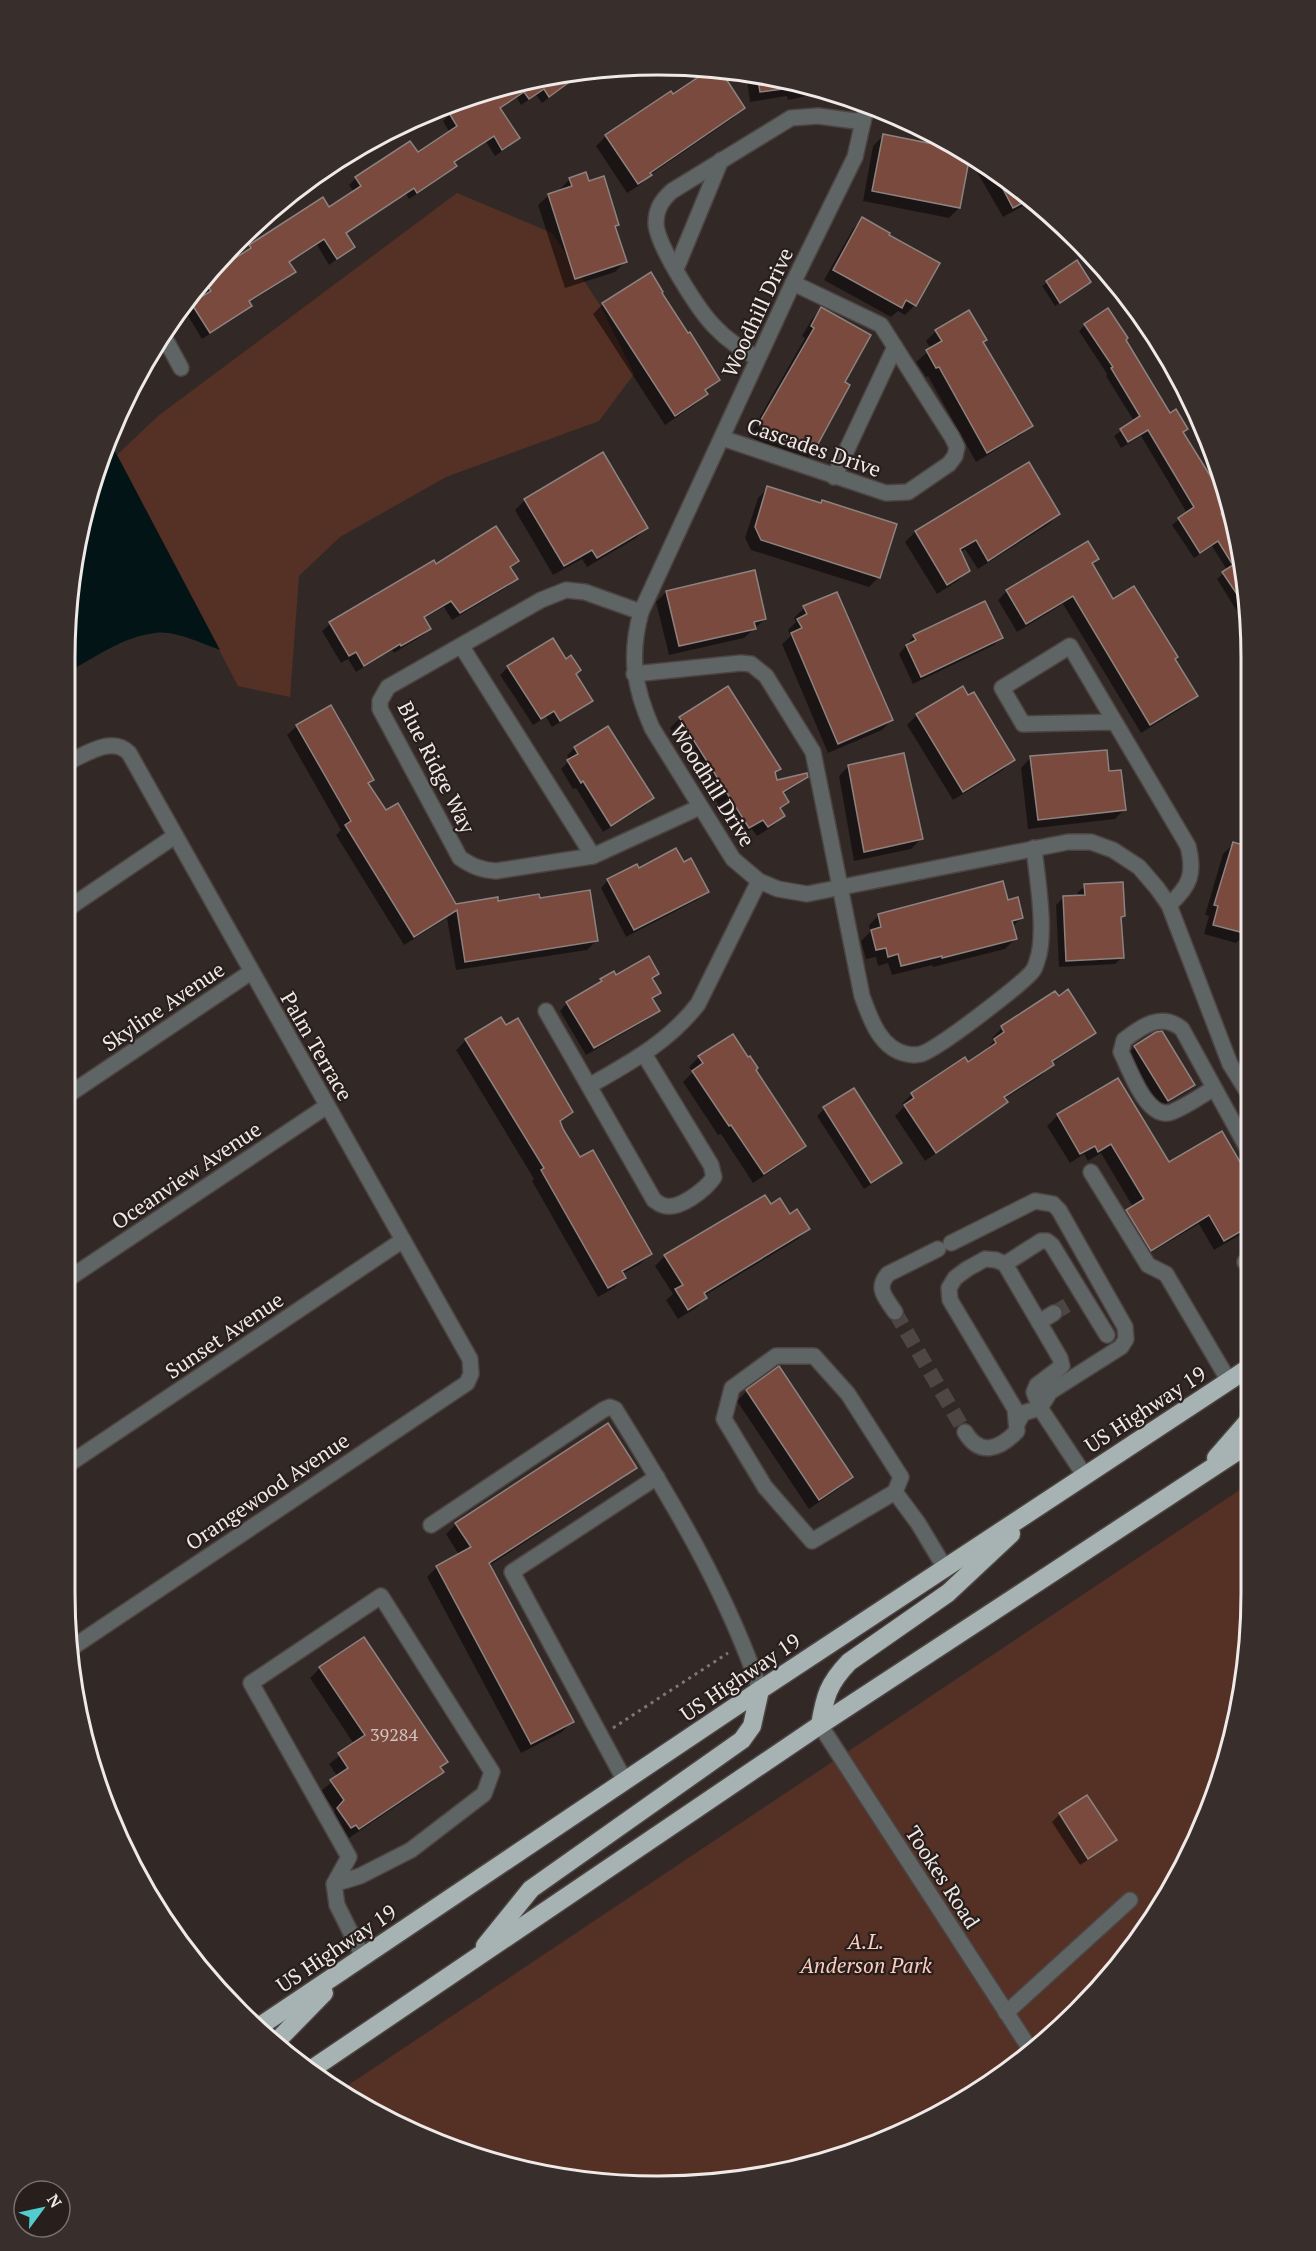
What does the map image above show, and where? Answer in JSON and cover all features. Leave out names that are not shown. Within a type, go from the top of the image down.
[{"type":"highway","name":"US Highway 19","points":[[265,2023],[760,1690],[1241,1373]]},
{"type":"highway","points":[[1202,1475],[1241,1430]]},
{"type":"highway","points":[[317,2066],[820,1725],[1241,1449]]},
{"type":"highway","points":[[820,1725],[825,1696],[836,1676],[849,1662],[948,1593],[1050,1498]]},
{"type":"highway","points":[[472,1961],[531,1889],[742,1740],[752,1726],[758,1710],[760,1690]]},
{"type":"highway","points":[[281,2037],[355,1962]]},
{"type":"street","points":[[757,358],[732,344],[713,326],[675,269],[659,238],[655,225],[657,211],[672,191],[791,118],[860,112]]},
{"type":"street","name":"Woodhill Drive","points":[[865,113],[855,157],[792,283],[722,438],[682,518],[641,612],[633,641],[634,674],[645,711],[652,728],[733,859],[759,881],[796,893],[807,894],[840,888],[1068,842],[1090,842],[1128,858],[1150,877],[1169,905],[1230,1064],[1241,1082]]},
{"type":"street","points":[[675,269],[721,160]]},
{"type":"street","name":"Cascades Drive","points":[[722,438],[875,491],[897,494],[908,492],[949,464],[955,456],[957,447],[952,437],[881,324],[792,283]]},
{"type":"street","points":[[167,343],[181,368]]},
{"type":"street","points":[[834,477],[895,347]]},
{"type":"street","name":"Blue Ridge Way","points":[[641,612],[585,592],[566,590],[541,600],[462,647],[388,687],[380,701],[380,709],[460,858],[484,870],[496,871],[593,856],[700,807]]},
{"type":"street","points":[[1113,722],[1023,724],[1002,688],[1070,646],[1188,846],[1191,874],[1185,890],[1169,905]]},
{"type":"street","points":[[462,647],[593,856]]},
{"type":"street","points":[[634,674],[741,663],[751,664],[766,676],[808,741],[815,758],[862,996],[872,1023],[885,1041],[897,1051],[909,1055],[921,1054],[942,1042],[1033,971],[1041,946],[1034,848]]},
{"type":"street","name":"Palm Terrace","points":[[75,759],[110,744],[120,746],[129,753],[470,1359]]},
{"type":"street","points":[[75,904],[175,836]]},
{"type":"street","points":[[589,1086],[644,1054],[681,1025],[698,1004],[759,881]]},
{"type":"street","name":"Skyline Avenue","points":[[75,1090],[251,972]]},
{"type":"street","points":[[546,1011],[654,1200],[663,1206],[676,1206],[706,1188],[714,1177],[711,1165],[644,1054]]},
{"type":"street","points":[[1214,1088],[1170,1113],[1160,1112],[1149,1106],[1121,1052],[1124,1040],[1152,1023],[1163,1020],[1173,1021],[1182,1029],[1241,1137]]},
{"type":"street","name":"Oceanview Avenue","points":[[75,1274],[327,1106]]},
{"type":"street","points":[[1091,1172],[1148,1265],[1166,1274],[1228,1381]]},
{"type":"street","points":[[895,1312],[881,1288],[882,1281],[888,1274],[1035,1201],[1053,1204],[1059,1210],[1125,1327],[1126,1339],[1121,1347],[1050,1392],[1040,1408],[1023,1413],[1018,1422]]},
{"type":"street","name":"Sunset Avenue","points":[[75,1460],[403,1240]]},
{"type":"street","points":[[1005,1264],[1041,1241],[1047,1241],[1052,1245],[1077,1299],[1107,1335]]},
{"type":"street","points":[[965,1432],[976,1447],[990,1448],[1012,1437],[1017,1431],[1018,1422],[1015,1409],[950,1300],[949,1288],[955,1278],[985,1259],[996,1260],[1005,1264],[1060,1358],[1062,1366],[1037,1385],[1034,1392],[1040,1408],[1085,1476]]},
{"type":"street","points":[[1039,1322],[1054,1313]]},
{"type":"street","points":[[776,1356],[814,1356],[848,1394],[901,1478],[895,1492],[812,1541],[765,1487],[724,1419],[732,1388],[776,1356]]},
{"type":"street","name":"Orangewood Avenue","points":[[77,1644],[467,1383],[471,1374],[470,1359]]},
{"type":"street","points":[[431,1525],[610,1407],[615,1409],[703,1558],[744,1643],[760,1690]]},
{"type":"street","points":[[625,1781],[512,1572],[657,1477]]},
{"type":"street","points":[[895,1492],[918,1523],[945,1568]]},
{"type":"street","points":[[334,1884],[360,1876],[411,1850],[484,1794],[492,1772],[381,1596],[251,1683],[349,1857],[334,1884],[337,1905],[355,1962]]},
{"type":"street","name":"Tookes Road","points":[[820,1725],[1027,2044]]},
{"type":"street","points":[[1006,2013],[1130,1900]]},
{"type":"path","points":[[602,1736],[744,1643]]},
{"type":"green space","points":[[457,193],[552,233],[600,305],[634,374],[599,421],[446,477],[340,537],[299,576],[290,697],[238,686],[117,455],[158,416]]},
{"type":"green space","name":"A.L. Anderson Park","points":[[1241,1489],[1240,1631],[1236,1669],[1221,1744],[1197,1816],[1163,1885],[1121,1948],[1070,2005],[1013,2056],[982,2078],[950,2098],[881,2132],[809,2156],[734,2171],[658,2176],[582,2171],[507,2156],[435,2132],[400,2116],[347,2086]]},
{"type":"shaded area","points":[[114,450],[220,650],[180,635],[163,633],[132,638],[75,668],[76,620],[86,544]]},
{"type":"building","points":[[699,76],[726,79],[745,108],[650,173],[652,175],[638,184],[605,135],[671,91],[673,94]]},
{"type":"building","points":[[569,82],[549,97],[544,89],[529,99],[524,92],[500,108],[520,138],[502,150],[494,136],[454,162],[457,166],[417,193],[414,188],[346,233],[355,247],[337,259],[324,239],[289,262],[296,272],[249,301],[252,306],[210,333],[193,306],[199,298],[211,291],[209,287],[234,259],[251,248],[249,245],[323,197],[329,207],[361,186],[355,177],[410,141],[418,152],[457,126],[449,114],[507,95]]},
{"type":"building","points":[[759,84],[784,89],[760,92]]},
{"type":"building","points":[[883,134],[933,144],[968,164],[960,208],[872,191]]},
{"type":"building","points":[[586,172],[589,181],[604,176],[619,225],[615,226],[627,262],[575,279],[548,194],[572,186],[569,178]]},
{"type":"building","points":[[1002,187],[1022,203],[1013,208]]},
{"type":"building","points":[[862,217],[940,263],[916,306],[906,300],[902,308],[833,270]]},
{"type":"building","points":[[1077,260],[1091,282],[1060,303],[1046,281]]},
{"type":"building","points":[[651,272],[662,293],[720,380],[705,390],[708,394],[675,416],[602,303]]},
{"type":"building","points":[[821,307],[871,335],[845,382],[850,385],[812,455],[758,425],[814,328],[811,326]]},
{"type":"building","points":[[1108,308],[1128,338],[1126,340],[1170,413],[1176,409],[1188,429],[1183,432],[1213,480],[1221,507],[1230,544],[1237,595],[1222,572],[1233,565],[1218,541],[1200,553],[1178,518],[1194,507],[1148,430],[1128,442],[1120,429],[1140,416],[1111,368],[1113,367],[1084,324]]},
{"type":"building","points":[[969,310],[987,340],[983,342],[1033,426],[987,453],[939,367],[936,368],[926,350],[942,341],[935,330]]},
{"type":"building","points":[[603,452],[648,528],[597,558],[592,550],[564,566],[524,499]]},
{"type":"building","points":[[1029,462],[1060,514],[988,561],[976,540],[960,549],[970,571],[947,585],[915,531]]},
{"type":"building","points":[[767,486],[821,503],[822,500],[897,524],[880,578],[761,540],[755,527]]},
{"type":"building","points":[[496,526],[519,561],[510,567],[518,579],[460,613],[451,601],[424,617],[431,629],[401,646],[400,644],[364,666],[356,652],[349,656],[329,622],[434,560],[436,564]]},
{"type":"building","points":[[1088,541],[1099,559],[1092,563],[1113,599],[1134,586],[1178,657],[1175,659],[1198,696],[1150,725],[1073,596],[1026,624],[1006,590]]},
{"type":"building","points":[[755,570],[766,619],[754,622],[756,629],[679,646],[666,591]]},
{"type":"building","points":[[837,592],[893,720],[838,744],[791,633],[802,628],[797,619],[807,614],[803,606]]},
{"type":"building","points":[[985,601],[1003,638],[921,677],[906,645],[916,640],[913,635]]},
{"type":"building","points":[[553,638],[566,659],[571,655],[581,670],[576,674],[593,701],[560,721],[554,711],[541,719],[507,666]]},
{"type":"building","points":[[728,686],[781,769],[775,772],[777,780],[807,773],[808,777],[783,792],[789,802],[780,808],[785,816],[768,827],[763,820],[749,828],[679,717]]},
{"type":"building","points":[[963,686],[968,695],[974,692],[1015,760],[963,792],[916,714]]},
{"type":"building","points":[[331,705],[374,780],[368,783],[386,810],[398,803],[456,904],[498,897],[498,901],[539,894],[540,898],[590,890],[598,941],[465,962],[457,910],[414,937],[345,825],[351,821],[296,725]]},
{"type":"building","points":[[608,726],[654,798],[611,826],[567,760],[578,754],[574,747]]},
{"type":"building","points":[[1107,750],[1109,771],[1121,770],[1126,810],[1038,820],[1030,756]]},
{"type":"building","points":[[904,753],[923,839],[864,852],[848,765]]},
{"type":"building","points":[[1233,842],[1241,844],[1241,932],[1213,925],[1218,906],[1214,905]]},
{"type":"building","points":[[676,848],[684,862],[691,858],[709,892],[634,930],[607,879],[637,864],[639,868]]},
{"type":"building","points":[[1003,881],[1008,900],[1018,897],[1023,918],[1012,921],[1017,939],[901,966],[898,954],[888,957],[886,948],[876,950],[871,930],[881,927],[878,914]]},
{"type":"building","points":[[1123,882],[1125,916],[1121,917],[1124,958],[1066,961],[1063,896],[1085,895],[1084,884]]},
{"type":"building","points":[[649,956],[659,974],[652,978],[661,993],[652,998],[660,1011],[594,1048],[566,1002],[602,981],[600,979],[614,971],[616,975]]},
{"type":"building","points":[[1068,989],[1096,1033],[1052,1061],[1054,1065],[1004,1097],[1008,1102],[936,1153],[904,1105],[914,1098],[911,1093],[965,1057],[968,1062],[996,1043],[994,1039],[1004,1032],[1001,1026],[1055,991],[1059,996]]},
{"type":"building","points":[[501,1017],[506,1025],[518,1018],[573,1112],[560,1121],[563,1129],[580,1157],[593,1150],[652,1254],[622,1271],[626,1278],[608,1288],[541,1170],[544,1168],[465,1039]]},
{"type":"building","points":[[1162,1031],[1195,1085],[1168,1101],[1134,1046],[1156,1032]]},
{"type":"building","points":[[733,1034],[758,1068],[756,1070],[806,1146],[764,1174],[692,1071],[703,1063],[698,1056]]},
{"type":"building","points":[[1118,1078],[1169,1162],[1222,1131],[1241,1164],[1241,1231],[1224,1241],[1209,1215],[1151,1251],[1126,1210],[1144,1199],[1111,1144],[1098,1152],[1095,1146],[1080,1154],[1057,1114]]},
{"type":"building","points":[[854,1088],[902,1163],[871,1183],[823,1107]]},
{"type":"building","points":[[765,1195],[771,1204],[780,1198],[790,1214],[797,1209],[810,1229],[704,1293],[707,1298],[688,1310],[675,1289],[683,1285],[664,1255]]},
{"type":"building","points":[[779,1366],[853,1477],[819,1500],[746,1390]]},
{"type":"building","points":[[608,1423],[637,1468],[489,1563],[574,1722],[531,1744],[436,1566],[471,1547],[455,1523]]},
{"type":"building","points":[[364,1637],[448,1762],[440,1767],[444,1772],[359,1829],[356,1825],[351,1828],[337,1808],[344,1800],[330,1780],[348,1768],[338,1753],[365,1735],[319,1667]]},
{"type":"building","points":[[1087,1795],[1117,1840],[1088,1859],[1059,1813]]},
{"type":"tunnel","points":[[1054,1313],[1071,1303]]},
{"type":"tunnel","points":[[895,1312],[965,1432]]}]
